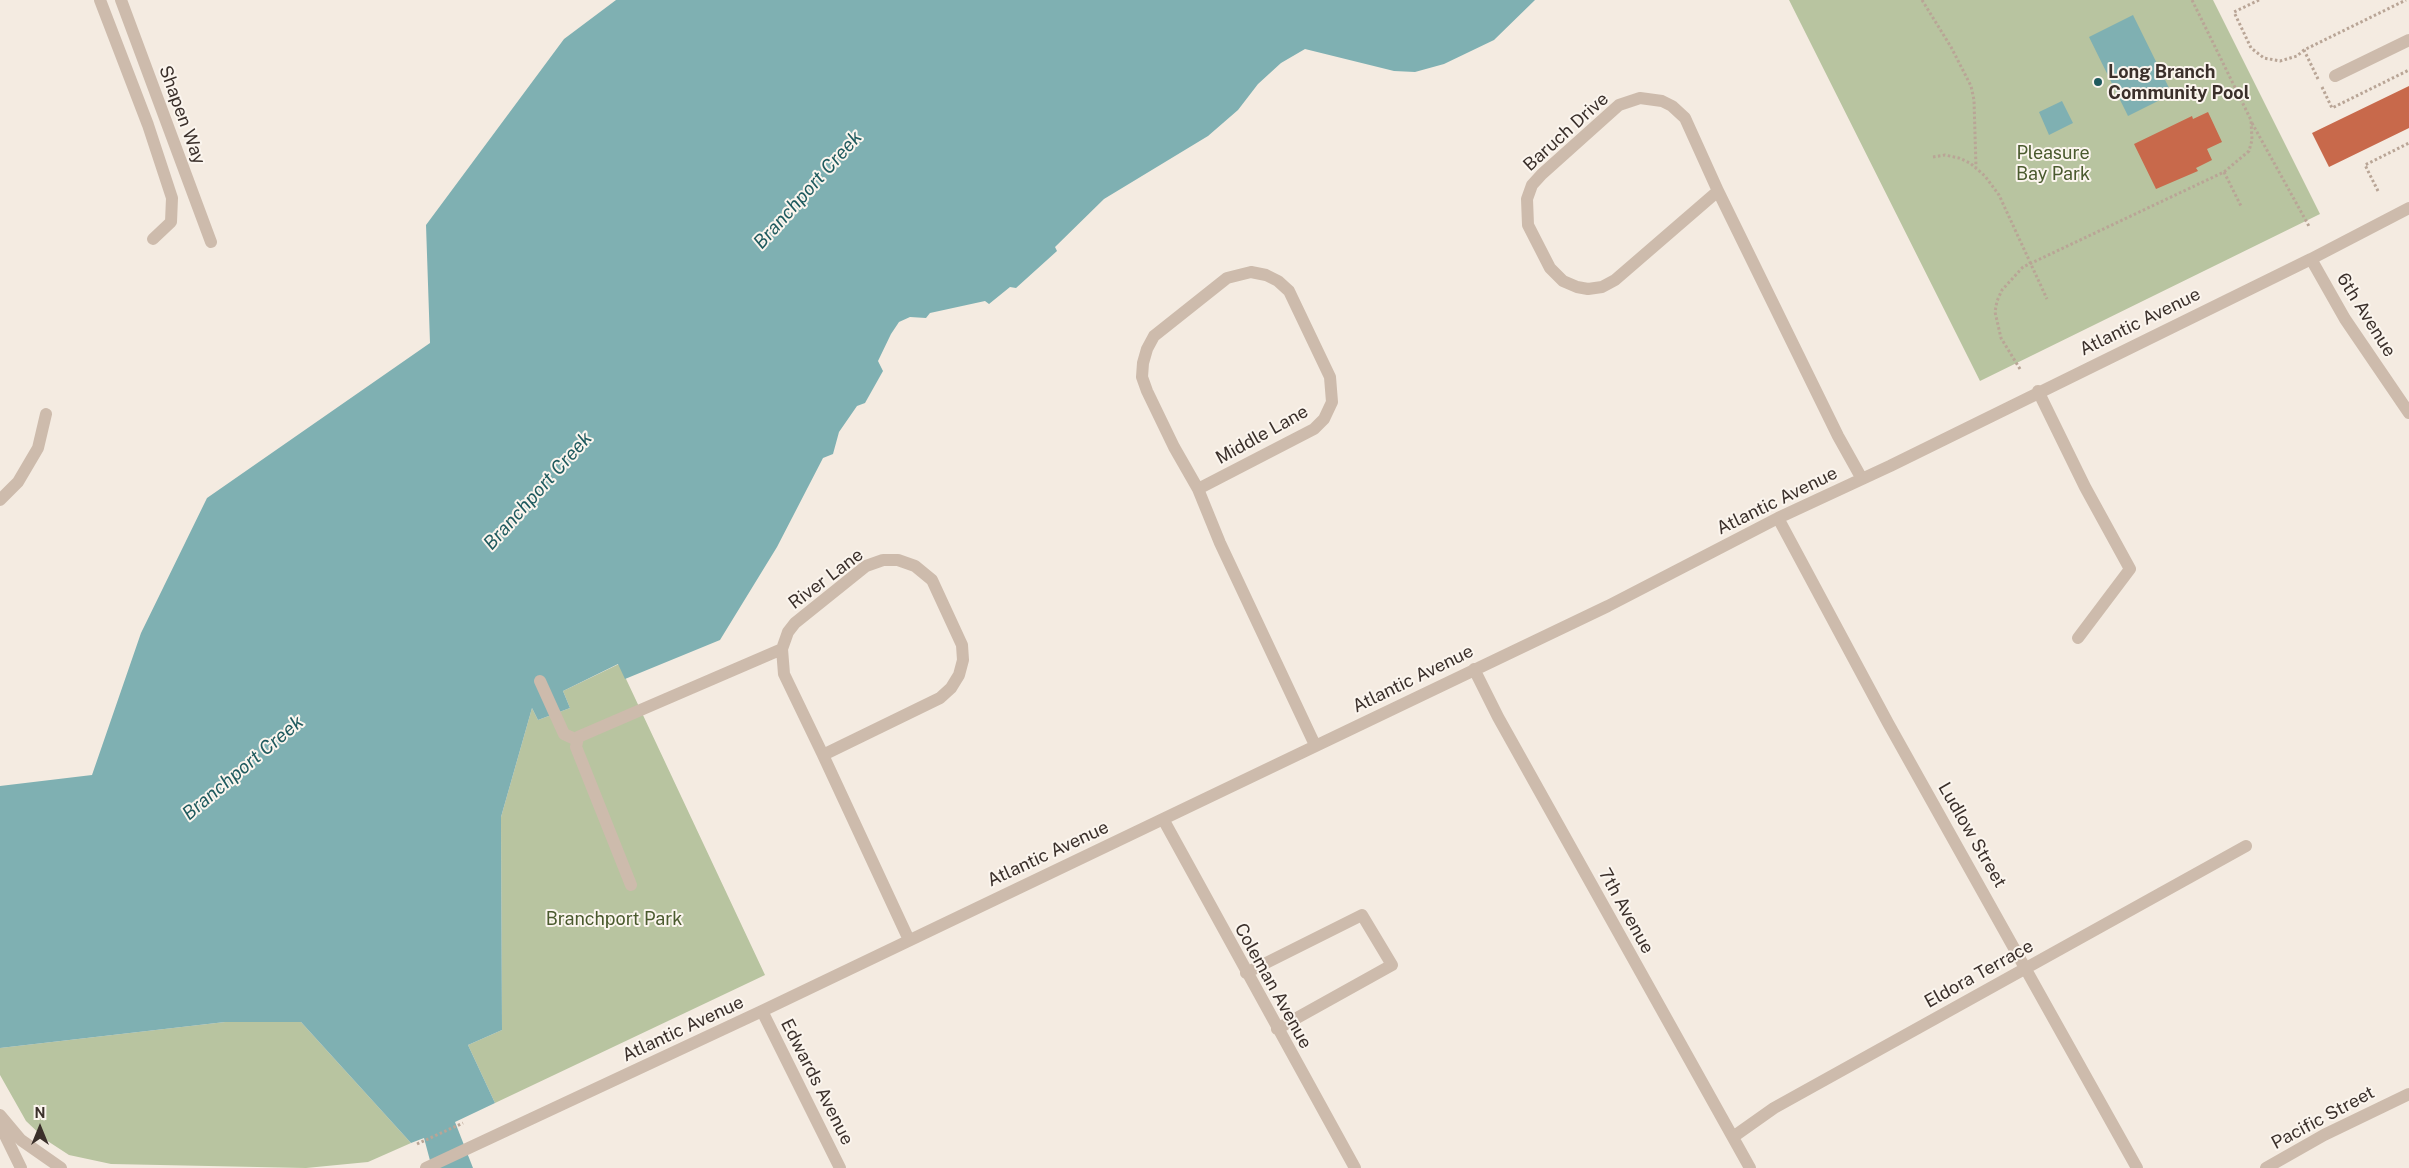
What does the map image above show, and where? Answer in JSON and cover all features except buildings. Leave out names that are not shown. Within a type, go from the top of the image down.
[{"type":"street","points":[[100,0],[148,125],[172,198],[171,222],[153,239]]},
{"type":"street","name":"Shapen Way","points":[[121,0],[211,242]]},
{"type":"street","points":[[2336,76],[2409,40]]},
{"type":"street","name":"Baruch Drive","points":[[1718,191],[1615,280],[1602,287],[1588,289],[1563,281],[1550,268],[1528,225],[1526,214],[1527,199],[1532,186],[1542,174],[1619,105],[1640,98],[1662,101],[1672,106],[1685,118],[1718,191],[1838,436],[1862,479]]},
{"type":"street","name":"Atlantic Avenue","points":[[426,1168],[762,1011],[1608,606],[1778,518],[1862,479],[2038,391],[2311,259],[2409,208]]},
{"type":"street","name":"6th Avenue","points":[[2311,259],[2345,319],[2409,413]]},
{"type":"street","name":"Middle Lane","points":[[1198,489],[1314,429],[1324,419],[1332,402],[1330,377],[1289,291],[1278,281],[1266,275],[1252,272],[1227,278],[1154,336],[1142,363],[1142,377],[1174,447],[1198,489],[1220,543],[1315,745]]},
{"type":"street","points":[[2038,391],[2085,487],[2130,569],[2078,638]]},
{"type":"street","points":[[0,500],[18,482],[38,448],[46,414]]},
{"type":"street","name":"Ludlow Street","points":[[1778,518],[1888,723],[2027,968],[2137,1168]]},
{"type":"street","name":"River Lane","points":[[782,648],[788,632],[795,623],[866,566],[883,560],[898,560],[915,566],[932,580],[962,645],[963,660],[959,675],[951,688],[940,698],[823,755]]},
{"type":"street","points":[[631,885],[576,748],[577,740],[582,735],[782,648],[784,674],[909,940]]},
{"type":"street","name":"7th Avenue","points":[[1474,669],[1498,717],[1750,1168]]},
{"type":"street","points":[[540,681],[564,734],[577,740]]},
{"type":"street","name":"Coleman Avenue","points":[[1163,819],[1246,973],[1355,1168]]},
{"type":"street","name":"Eldora Terrace","points":[[1733,1137],[1774,1108],[2246,846]]},
{"type":"street","points":[[1246,973],[1362,915],[1392,965],[1277,1029]]},
{"type":"street","name":"Edwards Avenue","points":[[762,1011],[840,1168]]},
{"type":"street","name":"Pacific Street","points":[[2266,1168],[2324,1135],[2396,1098],[2409,1094]]},
{"type":"street","points":[[0,1115],[22,1140],[61,1168]]},
{"type":"street","points":[[0,1125],[22,1168]]},
{"type":"path","points":[[1922,0],[1951,47],[1971,86],[1974,100],[1976,167]]},
{"type":"path","points":[[2192,0],[2251,120],[2310,228]]},
{"type":"path","points":[[2258,0],[2234,12],[2251,48],[2264,58],[2280,61],[2297,56],[2304,50]]},
{"type":"path","points":[[2020,369],[2001,338],[1995,312],[2002,290],[2029,263],[2224,172],[2249,150],[2252,140],[2251,120]]},
{"type":"path","points":[[2378,192],[2365,165],[2409,143]]},
{"type":"path","points":[[1933,157],[1945,155],[1970,163],[1995,188],[2047,298]]},
{"type":"path","points":[[2224,172],[2241,206]]},
{"type":"path","points":[[417,1144],[463,1123]]},
{"type":"green space","name":"Pleasure Bay Park","points":[[1789,0],[2213,0],[2320,214],[1980,381]]},
{"type":"green space","name":"Branchport Park","points":[[619,664],[765,975],[495,1103],[468,1045],[502,1030],[501,817],[532,708],[538,720],[570,708],[563,691]]},
{"type":"green space","points":[[225,1022],[301,1022],[411,1143],[368,1162],[306,1168],[111,1164],[69,1155],[46,1140],[26,1121],[0,1075],[0,1048]]},
{"type":"water","name":"Branchport Creek","points":[[616,0],[1535,0],[1494,40],[1444,64],[1415,72],[1394,71],[1305,49],[1281,63],[1258,84],[1238,110],[1208,136],[1104,199],[1055,247],[1057,251],[1016,288],[1010,287],[989,304],[985,301],[930,313],[926,318],[910,317],[899,322],[878,361],[883,371],[865,403],[857,406],[839,432],[833,454],[823,458],[777,547],[720,640],[625,679],[618,664],[563,691],[570,708],[538,720],[532,708],[501,817],[502,1030],[468,1045],[495,1103],[455,1122],[473,1168],[432,1168],[424,1138],[411,1143],[301,1022],[225,1022],[0,1048],[0,786],[92,775],[141,633],[207,498],[430,343],[426,225],[564,39]]},
{"type":"water","points":[[2133,15],[2172,94],[2128,116],[2089,37]]},
{"type":"water","points":[[2062,101],[2073,123],[2049,135],[2039,112]]},
{"type":"place","name":"Long Branch Community Pool","points":[[2098,82]]}]
